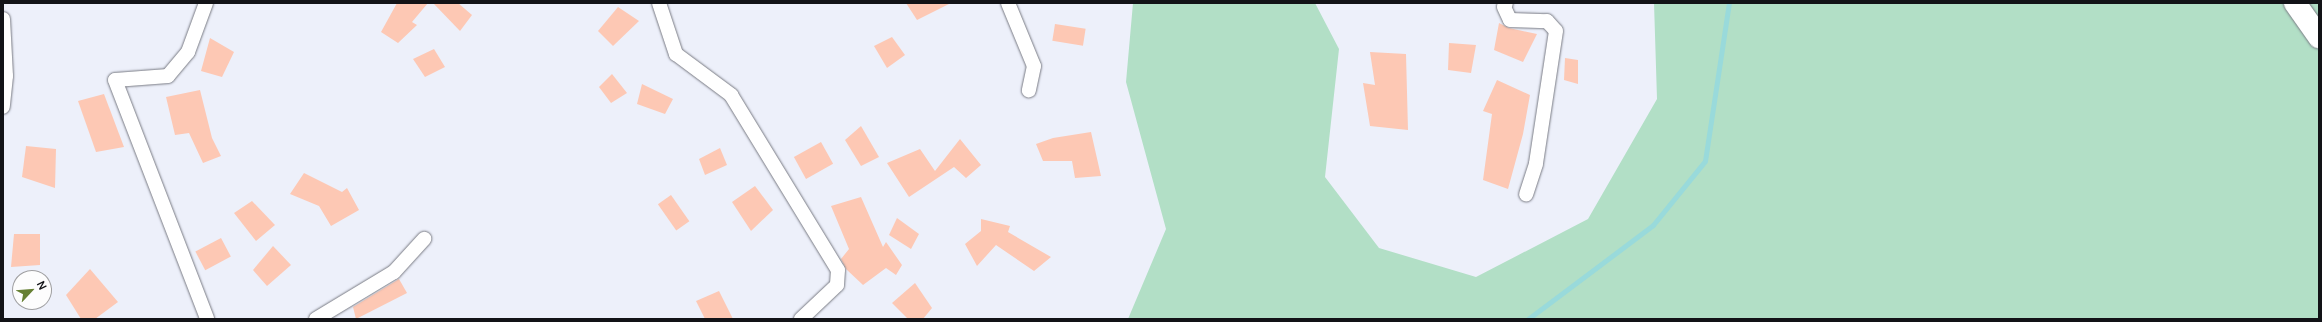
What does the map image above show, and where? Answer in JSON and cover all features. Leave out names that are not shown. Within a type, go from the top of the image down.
[{"type":"highway","points":[[2295,3],[2319,38]]},
{"type":"street","points":[[206,3],[188,52],[168,76],[115,80],[207,319]]},
{"type":"street","points":[[659,3],[676,54],[731,95],[838,270],[837,285],[801,319]]},
{"type":"street","points":[[1008,3],[1034,66],[1029,90]]},
{"type":"street","points":[[1506,3],[1504,6],[1510,20],[1548,21],[1556,31],[1536,164],[1526,194]]},
{"type":"street","points":[[3,19],[6,76],[3,107]]},
{"type":"street","points":[[316,319],[394,272],[424,239]]},
{"type":"green space","points":[[1133,3],[1315,3],[1339,49],[1325,177],[1379,248],[1476,277],[1588,219],[1657,99],[1654,3],[2319,3],[2319,319],[1128,319],[1166,229],[1126,82]]},
{"type":"building","points":[[397,3],[428,3],[412,22],[417,25],[398,43],[381,32]]},
{"type":"building","points":[[433,3],[458,3],[472,15],[460,31]]},
{"type":"building","points":[[906,3],[951,3],[917,20]]},
{"type":"building","points":[[618,7],[639,21],[613,46],[598,31]]},
{"type":"building","points":[[1499,23],[1509,28],[1537,34],[1523,62],[1494,50]]},
{"type":"building","points":[[1055,24],[1086,29],[1083,46],[1052,41]]},
{"type":"building","points":[[892,37],[905,55],[887,68],[874,46]]},
{"type":"building","points":[[210,38],[234,52],[222,77],[201,71]]},
{"type":"building","points":[[1449,43],[1476,45],[1471,73],[1448,70]]},
{"type":"building","points":[[434,49],[445,67],[425,77],[413,59]]},
{"type":"building","points":[[1370,52],[1406,54],[1408,130],[1370,126],[1363,83],[1375,85]]},
{"type":"building","points":[[1565,58],[1578,60],[1578,84],[1564,80]]},
{"type":"building","points":[[612,74],[627,93],[611,103],[599,87]]},
{"type":"building","points":[[1497,80],[1530,95],[1523,134],[1508,189],[1483,180],[1492,114],[1483,111]]},
{"type":"building","points":[[642,84],[673,99],[665,114],[637,104]]},
{"type":"building","points":[[200,90],[212,138],[221,156],[203,163],[189,133],[175,135],[166,97]]},
{"type":"building","points":[[104,94],[124,147],[96,152],[78,101]]},
{"type":"building","points":[[861,126],[879,157],[861,166],[845,140]]},
{"type":"building","points":[[1091,132],[1101,176],[1075,178],[1072,161],[1043,161],[1036,144],[1053,138]]},
{"type":"building","points":[[960,139],[981,165],[966,178],[954,167],[909,197],[887,163],[920,149],[935,171]]},
{"type":"building","points":[[821,142],[833,164],[806,179],[794,157]]},
{"type":"building","points":[[26,146],[56,149],[55,188],[22,177]]},
{"type":"building","points":[[720,148],[727,165],[705,175],[699,159]]},
{"type":"building","points":[[304,173],[342,192],[347,188],[359,210],[331,226],[319,206],[290,194]]},
{"type":"building","points":[[755,186],[773,210],[751,231],[732,202]]},
{"type":"building","points":[[671,195],[689,221],[676,230],[658,204]]},
{"type":"building","points":[[861,197],[883,247],[886,242],[902,265],[896,275],[886,268],[863,285],[846,269],[841,259],[849,249],[831,206]]},
{"type":"building","points":[[252,201],[275,225],[256,241],[234,213]]},
{"type":"building","points":[[897,218],[919,234],[911,249],[889,235]]},
{"type":"building","points":[[981,219],[1010,226],[1008,232],[1051,257],[1034,271],[996,245],[977,266],[965,244],[981,231]]},
{"type":"building","points":[[14,234],[40,234],[40,265],[11,267]]},
{"type":"building","points":[[221,238],[231,257],[205,270],[195,252]]},
{"type":"building","points":[[273,246],[291,265],[267,286],[253,270]]},
{"type":"building","points":[[90,269],[118,302],[95,319],[81,319],[66,295]]},
{"type":"building","points":[[399,279],[407,293],[356,319],[353,307]]},
{"type":"building","points":[[915,283],[932,308],[923,319],[908,319],[892,303]]},
{"type":"building","points":[[719,291],[733,319],[705,319],[696,301]]},
{"type":"waterway","points":[[1528,319],[1653,225],[1705,161],[1729,3]]}]
